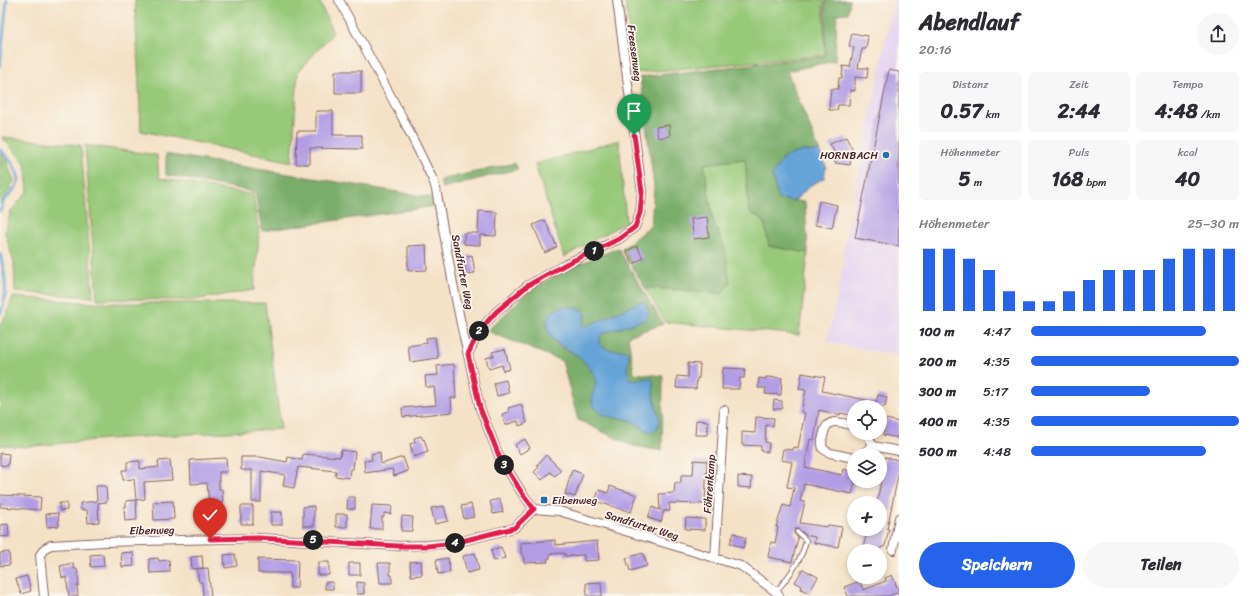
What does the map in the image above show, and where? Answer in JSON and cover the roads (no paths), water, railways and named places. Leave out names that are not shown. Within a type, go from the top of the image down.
[{"type":"street","name":"Sandfurter Weg","points":[[339,0],[402,117],[436,188],[453,284],[480,408],[499,456],[522,493],[534,509],[559,511],[741,566],[778,594]]},
{"type":"street","name":"Freesenweg","points":[[468,354],[480,330],[496,312],[527,286],[566,264],[619,239],[635,227],[640,213],[642,192],[617,0]]},
{"type":"street","name":"Föhrenkamp","points":[[715,559],[724,410]]},
{"type":"street","points":[[847,424],[837,422],[830,423],[825,428],[821,443],[823,449],[830,453],[847,457]]},
{"type":"street","points":[[870,440],[873,446]]},
{"type":"street","points":[[870,448],[873,446],[899,451]]},
{"type":"street","name":"Eibenweg","points":[[44,596],[40,555],[45,548],[51,545],[258,538],[398,546],[428,546],[454,543],[514,528],[534,509]]},
{"type":"street","points":[[893,550],[899,518]]},
{"type":"lane","points":[[778,594],[789,577],[804,548],[806,540],[797,532]]},
{"type":"water","points":[[803,151],[820,152],[826,166],[824,178],[811,185],[794,201],[778,199],[772,175],[784,157]]},
{"type":"water","points":[[642,302],[645,303],[648,310],[648,314],[644,320],[604,333],[600,337],[599,343],[609,350],[627,351],[629,358],[627,371],[630,379],[639,380],[652,378],[654,400],[659,419],[659,423],[654,432],[645,429],[630,420],[604,415],[595,408],[592,399],[596,381],[594,375],[579,357],[553,340],[548,331],[547,325],[548,318],[552,313],[556,309],[562,307],[575,307],[586,314],[582,326],[585,327]]},
{"type":"waterway","points":[[0,65],[7,0]]},
{"type":"waterway","points":[[0,150],[12,163],[19,179],[16,187],[4,201],[0,211]]},
{"type":"waterway","points":[[0,254],[5,276],[5,292],[3,307],[0,314]]},
{"type":"place","name":"HORNBACH","points":[[886,155]]},
{"type":"place","name":"Eibenweg","points":[[544,500]]}]
